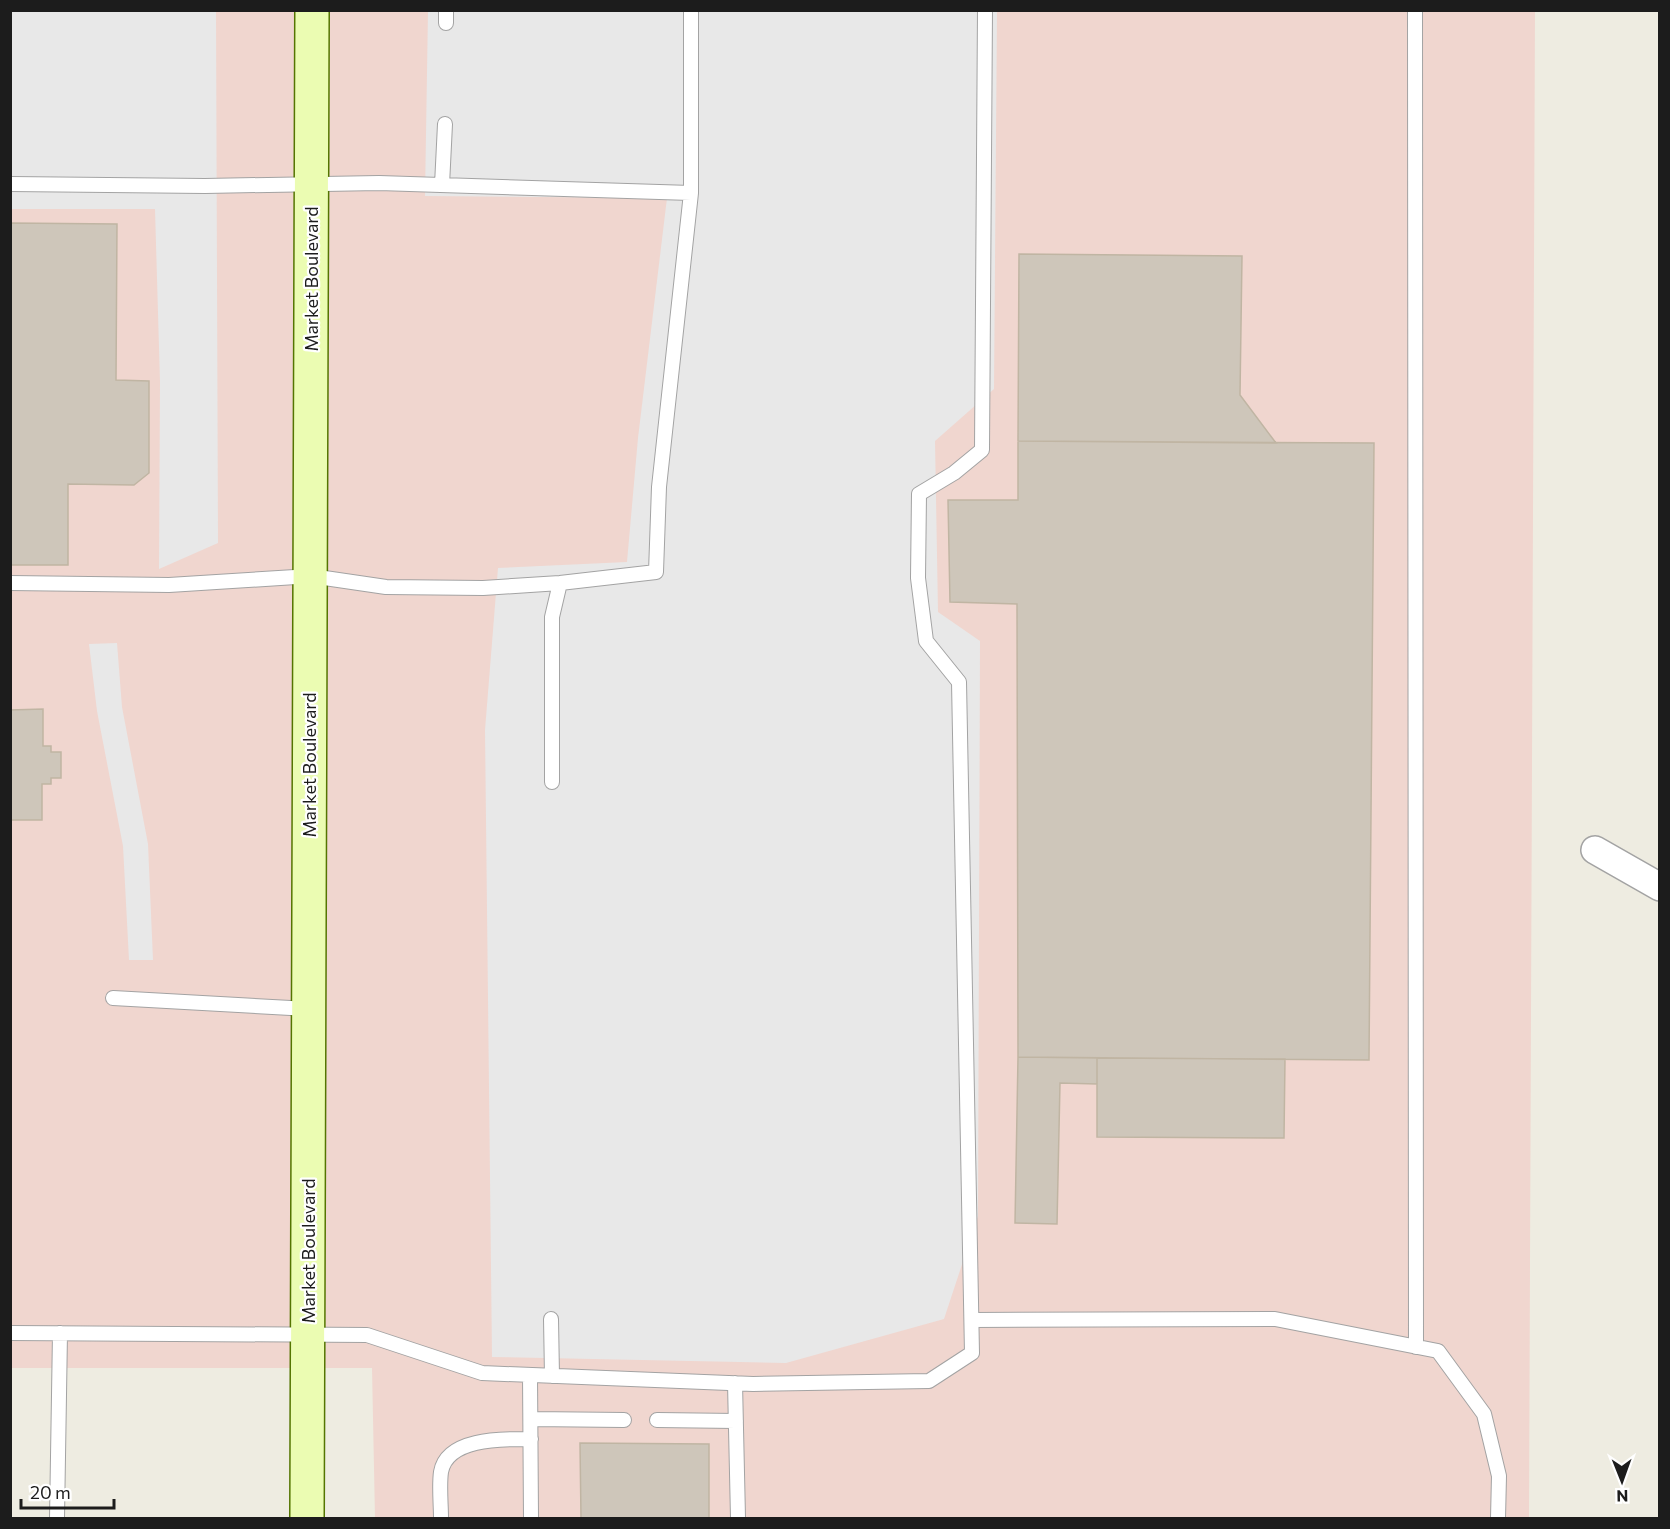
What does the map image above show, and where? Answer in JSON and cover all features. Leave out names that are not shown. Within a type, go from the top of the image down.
[{"type":"street","name":"Market Boulevard","points":[[307,1518],[312,10]]},
{"type":"street","points":[[1595,850],[1659,887]]},
{"type":"lane","points":[[10,583],[169,585],[311,576],[386,587],[437,589],[560,583],[656,572],[659,488],[691,193],[691,10]]},
{"type":"lane","points":[[10,1333],[367,1335],[482,1373],[735,1383],[929,1381],[972,1353],[959,682],[926,641],[918,578],[919,494],[954,473],[982,450],[985,10]]},
{"type":"lane","points":[[1415,10],[1416,1347]]},
{"type":"lane","points":[[442,185],[445,124]]},
{"type":"lane","points":[[10,184],[442,185],[691,193]]},
{"type":"lane","points":[[552,782],[552,616],[560,583]]},
{"type":"lane","points":[[113,998],[309,1009]]},
{"type":"lane","points":[[550,1319],[552,1376]]},
{"type":"lane","points":[[972,1320],[1275,1319],[1438,1351],[1484,1414],[1499,1476],[1498,1518]]},
{"type":"lane","points":[[57,1518],[60,1333]]},
{"type":"lane","points":[[530,1375],[531,1518]]},
{"type":"lane","points":[[735,1383],[738,1518]]},
{"type":"lane","points":[[531,1419],[624,1420]]},
{"type":"lane","points":[[657,1420],[736,1421]]},
{"type":"lane","points":[[441,1518],[441,1470],[451,1454],[465,1446],[498,1439],[531,1439]]},
{"type":"shaded area","points":[[10,11],[1535,11],[1529,1518],[375,1518],[372,1368],[11,1368]]},
{"type":"shaded area","points":[[11,11],[216,11],[218,543],[159,569],[160,382],[155,209],[11,209]]},
{"type":"shaded area","points":[[428,11],[997,11],[994,389],[935,441],[938,612],[980,641],[978,1216],[944,1319],[786,1363],[492,1357],[485,730],[498,568],[627,562],[638,438],[667,198],[425,196]]},
{"type":"shaded area","points":[[117,643],[122,707],[148,844],[153,960],[129,960],[123,846],[97,711],[89,644]]},
{"type":"building","points":[[10,223],[117,224],[116,380],[149,381],[149,473],[134,485],[68,484],[68,565],[10,565]]},
{"type":"building","points":[[1019,254],[1242,256],[1240,395],[1276,443],[1018,441]]},
{"type":"building","points":[[1018,441],[1374,443],[1369,1060],[1018,1057],[1017,604],[950,602],[948,500],[1018,500]]},
{"type":"building","points":[[43,709],[43,746],[51,746],[51,752],[61,752],[61,778],[51,778],[51,784],[42,784],[42,820],[10,820],[10,710]]},
{"type":"building","points":[[1018,1057],[1097,1058],[1097,1084],[1060,1083],[1057,1224],[1015,1223]]},
{"type":"building","points":[[1097,1058],[1285,1059],[1284,1138],[1097,1137]]},
{"type":"building","points":[[580,1443],[709,1444],[709,1518],[581,1518]]}]
